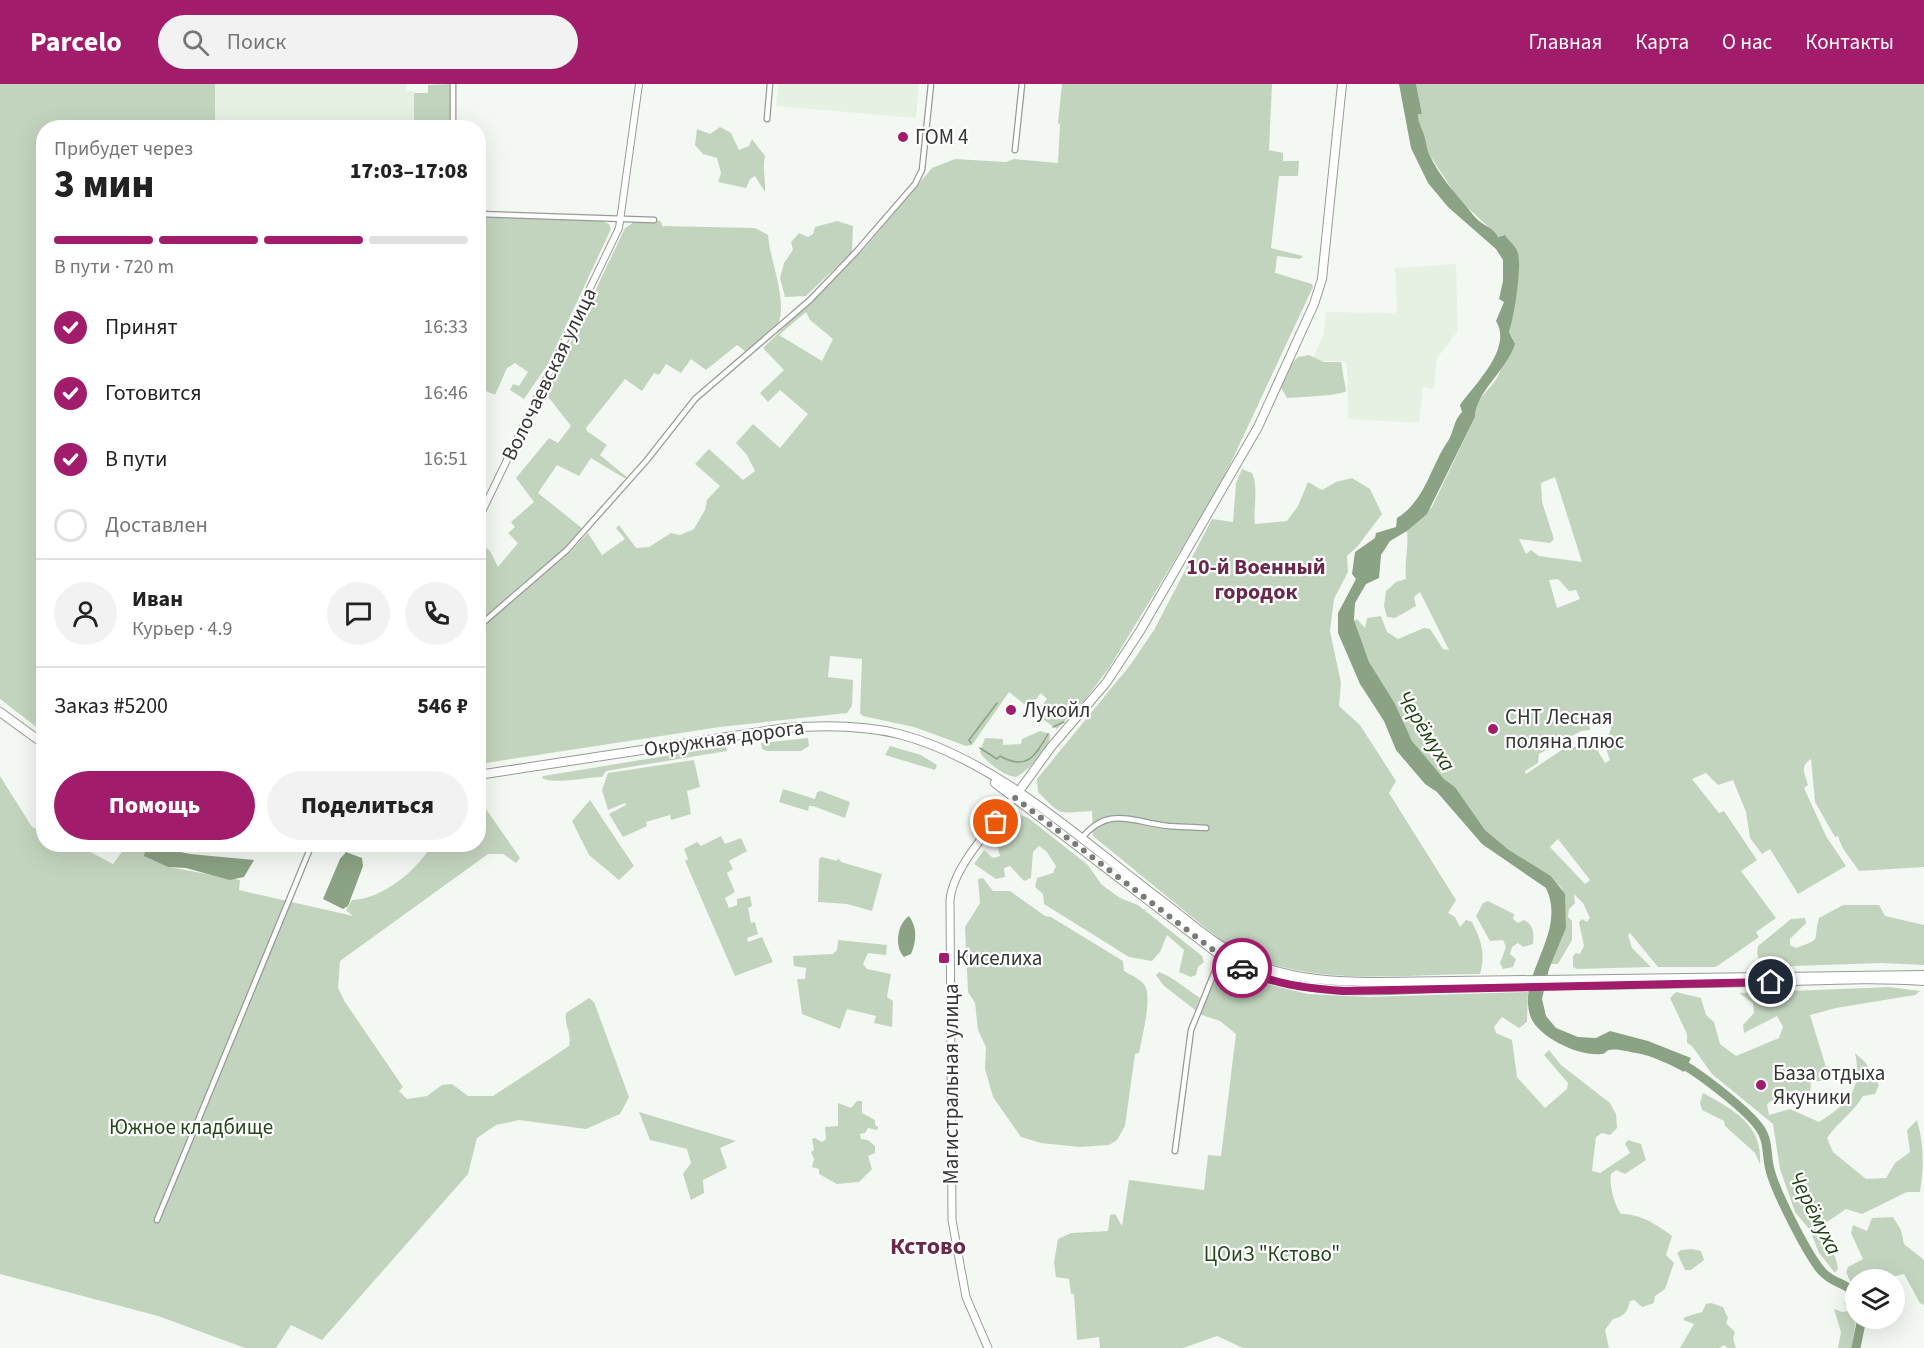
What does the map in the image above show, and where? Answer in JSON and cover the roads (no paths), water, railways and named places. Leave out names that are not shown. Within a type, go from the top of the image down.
[{"type":"main road","points":[[1016,795],[1106,682],[1133,642],[1226,486],[1263,417],[1314,304],[1322,279],[1342,84]]},
{"type":"main road","points":[[0,712],[36,738]]},
{"type":"main road","name":"Окружная дорога","points":[[486,774],[766,730],[813,726],[887,731],[920,741],[965,761],[1081,840],[1226,949],[1277,972],[1340,982],[1567,983],[1922,979]]},
{"type":"main road","name":"Окружная дорога","points":[[1016,795],[1221,956],[1246,971],[1275,981],[1309,988],[1381,991],[1510,983]]},
{"type":"main road","name":"Магистральная улица","points":[[988,1348],[966,1297],[952,1220],[950,900],[957,875],[1016,795]]},
{"type":"street","points":[[453,84],[453,120]]},
{"type":"street","name":"Волочаевская улица","points":[[486,503],[604,260],[621,220],[639,84]]},
{"type":"street","points":[[767,119],[770,84]]},
{"type":"street","points":[[486,620],[567,550],[647,460],[695,399],[810,300],[857,252],[921,175],[931,84]]},
{"type":"street","points":[[1015,150],[1022,84]]},
{"type":"street","points":[[486,214],[654,220]]},
{"type":"street","points":[[1081,840],[1088,831],[1104,820],[1119,817],[1166,826],[1206,828]]},
{"type":"street","points":[[158,1220],[309,852]]},
{"type":"street","points":[[1176,1152],[1192,1025],[1221,956]]},
{"type":"waterway","points":[[971,743],[969,740],[997,703]]},
{"type":"waterway","points":[[1053,727],[1064,722]]},
{"type":"waterway","points":[[980,748],[997,759],[1000,756],[1023,762],[1034,755],[1048,734]]},
{"type":"waterway","name":"Черёмуха","points":[[1677,1061],[1721,1091],[1759,1127],[1766,1142],[1773,1180],[1806,1248],[1823,1273],[1845,1286]]},
{"type":"waterway","name":"Черёмуха","points":[[1856,1348],[1860,1329]]},
{"type":"place","name":"ГОМ 4","points":[[903,137]]},
{"type":"place","name":"Лукойл","points":[[1011,710]]},
{"type":"place","name":"СНТ Лесная поляна плюс","points":[[1493,729]]},
{"type":"place","name":"Киселиха","points":[[944,958]]},
{"type":"place","name":"База отдыха Якуники","points":[[1761,1085]]},
{"type":"district","name":"10-й Военный городок","points":[[1256,580]]},
{"type":"district","name":"Кстово","points":[[928,1246]]},
{"type":"park label","name":"Южное кладбище","points":[[191,1127]]},
{"type":"park label","name":"ЦОиЗ \"Кстово\"","points":[[1272,1254]]}]
